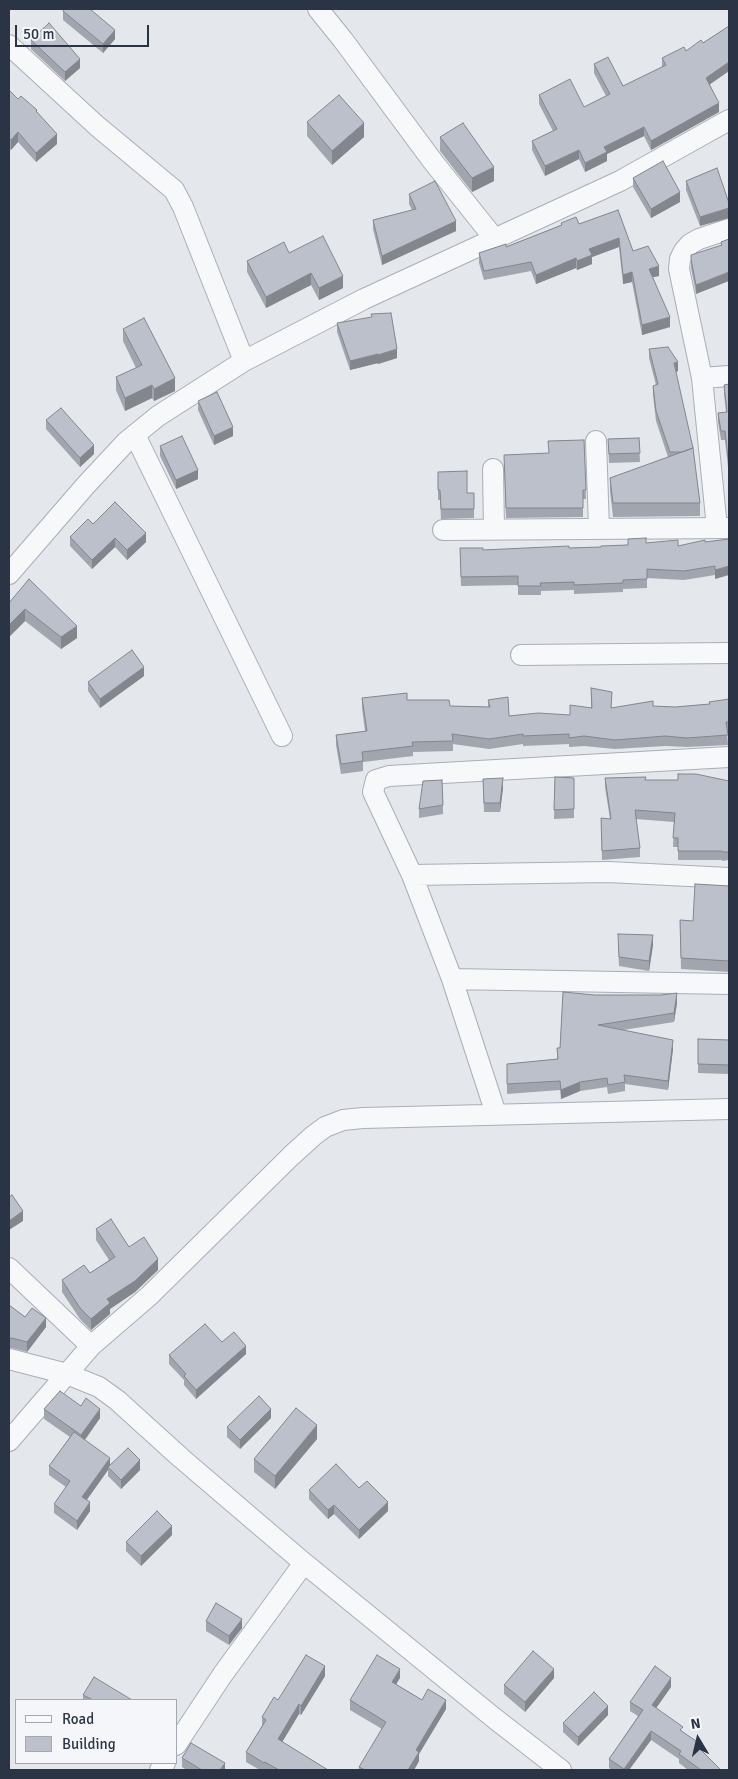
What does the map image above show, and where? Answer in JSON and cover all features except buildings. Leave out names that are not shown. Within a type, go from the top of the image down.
[{"type":"street","points":[[318,9],[434,163],[494,238]]},
{"type":"street","points":[[9,45],[97,126],[174,190],[184,207],[244,361]]},
{"type":"street","points":[[9,574],[86,485],[135,435],[158,416],[244,361],[364,299],[620,182],[729,120]]},
{"type":"street","points":[[443,530],[723,528],[702,378],[679,269],[680,259],[690,244],[729,228]]},
{"type":"street","points":[[702,378],[729,376]]},
{"type":"street","points":[[135,435],[282,736]]},
{"type":"street","points":[[596,441],[599,529]]},
{"type":"street","points":[[493,469],[494,530]]},
{"type":"street","points":[[521,655],[729,653]]},
{"type":"street","points":[[496,1114],[452,979],[412,875],[373,792],[376,780],[390,776],[729,757]]},
{"type":"street","points":[[412,875],[608,872],[729,878]]},
{"type":"street","points":[[452,979],[729,984]]},
{"type":"street","points":[[9,1441],[91,1346],[149,1296],[291,1156],[325,1127],[343,1120],[363,1118],[729,1109]]},
{"type":"street","points":[[9,1268],[91,1346]]},
{"type":"street","points":[[9,1359],[67,1374],[99,1387],[117,1400],[203,1477],[304,1563],[494,1718],[561,1770]]},
{"type":"street","points":[[178,1742],[223,1674],[304,1563]]}]
